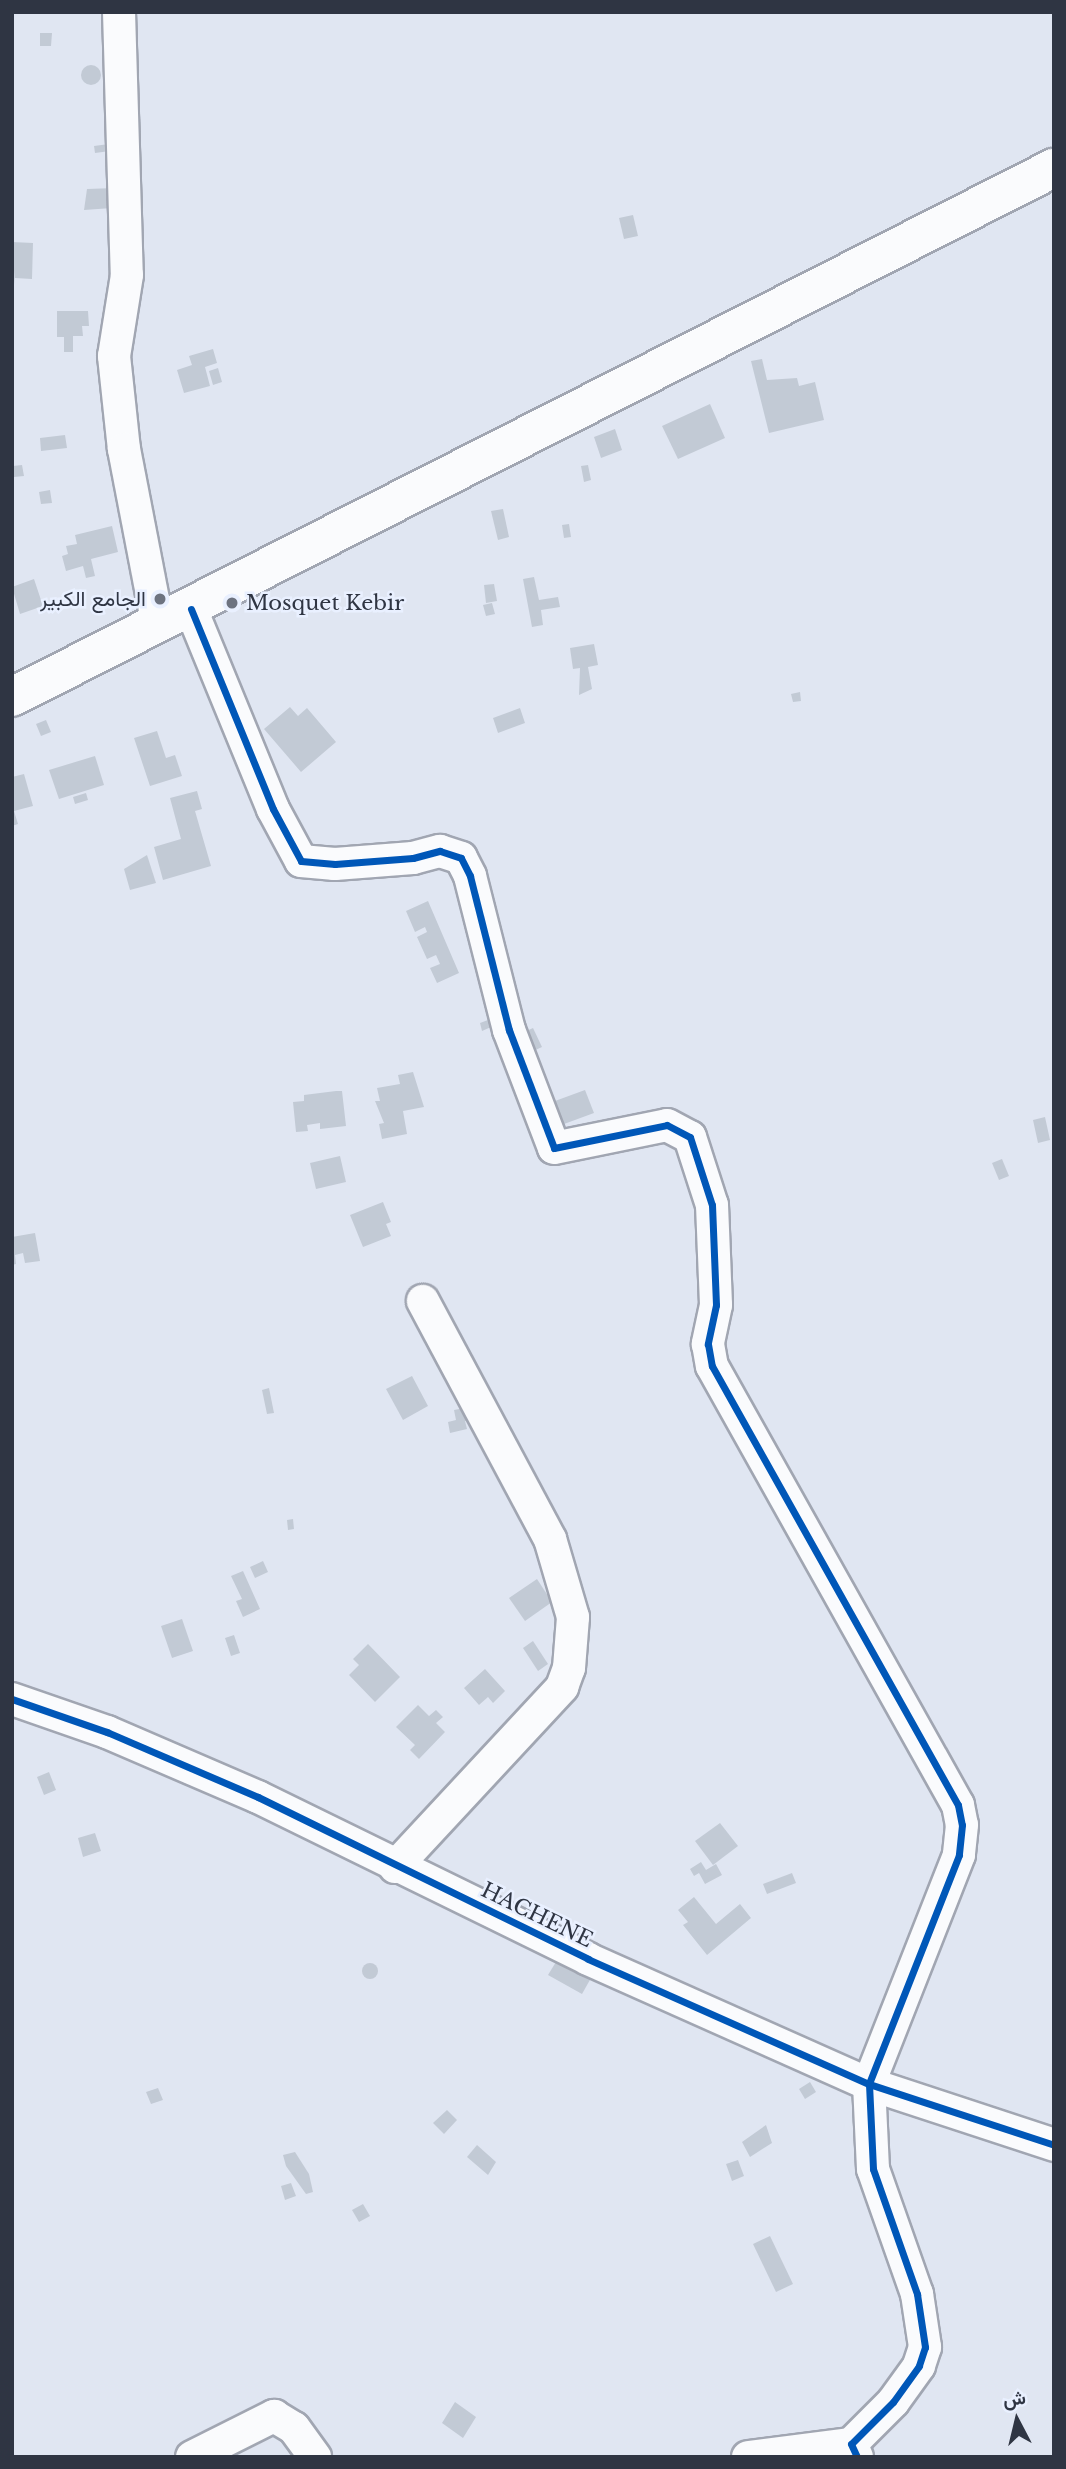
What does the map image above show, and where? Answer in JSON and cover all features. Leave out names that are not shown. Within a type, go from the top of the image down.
[{"type":"main road","points":[[12,697],[175,617],[479,457],[1054,168]]},
{"type":"street","points":[[119,12],[127,275],[114,356],[122,439],[175,617],[301,861],[335,864],[412,858],[440,851],[461,858],[470,876],[509,1030],[554,1148],[667,1125],[690,1137],[712,1205],[716,1305],[708,1344],[712,1366],[950,1783],[962,1825],[959,1855],[869,2084],[873,2169],[917,2294],[925,2347],[919,2366],[854,2450],[748,2457]]},
{"type":"street","points":[[396,1867],[562,1687],[569,1668],[573,1617],[550,1539],[423,1301]]},
{"type":"street","name":"HACHENE","points":[[12,1699],[107,1732],[258,1797],[396,1867],[694,2008],[869,2084],[1054,2145]]},
{"type":"street","points":[[192,2457],[274,2416],[295,2428],[315,2457]]},
{"type":"building","points":[[40,33],[52,33],[51,46],[40,46]]},
{"type":"building","points":[[87,65],[95,65],[101,75],[95,85],[87,85],[81,79],[81,71]]},
{"type":"building","points":[[109,144],[110,151],[95,153],[94,146]]},
{"type":"building","points":[[115,188],[112,208],[84,210],[87,189]]},
{"type":"building","points":[[633,215],[638,236],[624,239],[619,218]]},
{"type":"building","points":[[12,242],[33,243],[32,279],[15,278],[15,285]]},
{"type":"building","points":[[57,311],[88,311],[89,326],[82,326],[83,336],[73,336],[73,352],[64,352],[64,337],[57,337]]},
{"type":"building","points":[[213,349],[217,363],[205,367],[210,386],[184,393],[177,370],[192,365],[189,356]]},
{"type":"building","points":[[762,359],[767,380],[797,378],[799,386],[815,382],[824,420],[769,433],[751,361]]},
{"type":"building","points":[[218,368],[222,382],[213,385],[209,371]]},
{"type":"building","points":[[710,404],[725,438],[678,459],[662,426]]},
{"type":"building","points":[[615,429],[622,450],[601,458],[594,437]]},
{"type":"building","points":[[65,435],[67,448],[41,451],[40,438]]},
{"type":"building","points":[[22,465],[24,476],[14,477],[13,466]]},
{"type":"building","points":[[588,465],[591,480],[584,482],[581,466]]},
{"type":"building","points":[[50,490],[52,503],[41,504],[39,492]]},
{"type":"building","points":[[503,509],[509,537],[498,540],[491,511]]},
{"type":"building","points":[[569,524],[571,537],[564,538],[562,525]]},
{"type":"building","points":[[112,526],[118,552],[91,559],[95,576],[86,578],[83,566],[66,571],[62,556],[68,554],[66,546],[77,544],[75,535]]},
{"type":"building","points":[[534,577],[539,600],[558,597],[560,607],[541,610],[543,625],[532,627],[523,579]]},
{"type":"building","points":[[34,579],[43,606],[20,614],[12,587]]},
{"type":"building","points":[[494,584],[497,601],[486,603],[484,585]]},
{"type":"building","points":[[492,603],[495,614],[486,616],[483,605]]},
{"type":"building","points":[[594,644],[598,665],[588,667],[592,689],[579,695],[580,668],[573,669],[570,648]]},
{"type":"building","points":[[800,692],[801,701],[793,702],[791,694]]},
{"type":"building","points":[[290,707],[298,716],[307,708],[336,742],[301,772],[264,729]]},
{"type":"building","points":[[520,708],[525,723],[498,733],[493,718]]},
{"type":"building","points":[[46,720],[51,732],[41,736],[36,724]]},
{"type":"building","points":[[157,731],[166,758],[175,755],[182,776],[150,786],[134,738]]},
{"type":"building","points":[[95,756],[104,785],[59,799],[49,770]]},
{"type":"building","points":[[24,774],[33,806],[14,811],[18,824],[12,826],[12,777]]},
{"type":"building","points":[[197,791],[202,809],[195,811],[211,866],[163,880],[154,847],[181,839],[170,798]]},
{"type":"building","points":[[86,793],[88,800],[75,804],[73,797]]},
{"type":"building","points":[[147,855],[156,883],[130,890],[124,869]]},
{"type":"building","points":[[428,901],[459,973],[437,983],[430,968],[440,964],[436,955],[427,959],[417,937],[427,932],[425,927],[415,932],[406,911]]},
{"type":"building","points":[[488,1020],[491,1027],[482,1031],[480,1023]]},
{"type":"building","points":[[533,1028],[542,1047],[531,1052],[522,1033]]},
{"type":"building","points":[[413,1072],[424,1107],[403,1111],[407,1134],[382,1139],[379,1124],[384,1123],[375,1101],[380,1101],[377,1088],[400,1084],[398,1075]]},
{"type":"building","points":[[585,1090],[594,1113],[564,1124],[555,1101]]},
{"type":"building","points":[[342,1091],[346,1126],[320,1129],[320,1123],[307,1125],[308,1131],[296,1132],[293,1102],[304,1101],[304,1095]]},
{"type":"building","points":[[1045,1117],[1050,1140],[1038,1143],[1033,1120]]},
{"type":"building","points":[[340,1156],[346,1182],[316,1189],[310,1163]]},
{"type":"building","points":[[1002,1159],[1009,1176],[999,1180],[992,1163]]},
{"type":"building","points":[[383,1202],[391,1222],[386,1224],[391,1236],[363,1247],[350,1215]]},
{"type":"building","points":[[35,1233],[40,1261],[25,1263],[23,1253],[15,1255],[16,1264],[12,1265],[12,1237]]},
{"type":"building","points":[[412,1376],[428,1406],[403,1420],[386,1389]]},
{"type":"building","points":[[269,1388],[274,1413],[267,1414],[262,1390]]},
{"type":"building","points":[[470,1407],[472,1419],[465,1421],[467,1429],[450,1433],[448,1422],[456,1420],[454,1410]]},
{"type":"building","points":[[293,1519],[294,1529],[288,1530],[287,1520]]},
{"type":"building","points":[[263,1561],[268,1572],[255,1578],[250,1567]]},
{"type":"building","points":[[243,1571],[260,1609],[243,1617],[236,1601],[242,1599],[231,1576]]},
{"type":"building","points":[[537,1579],[552,1602],[525,1621],[509,1598]]},
{"type":"building","points":[[182,1619],[193,1651],[172,1658],[161,1626]]},
{"type":"building","points":[[234,1635],[240,1653],[231,1656],[225,1638]]},
{"type":"building","points":[[533,1641],[548,1664],[538,1671],[523,1648]]},
{"type":"building","points":[[368,1644],[400,1677],[375,1702],[349,1675],[359,1665],[353,1659]]},
{"type":"building","points":[[485,1669],[505,1691],[493,1703],[488,1697],[479,1705],[464,1688]]},
{"type":"building","points":[[418,1705],[429,1716],[436,1710],[443,1717],[436,1723],[445,1732],[419,1759],[410,1750],[415,1745],[396,1727]]},
{"type":"building","points":[[49,1772],[56,1790],[44,1795],[37,1777]]},
{"type":"building","points":[[720,1823],[738,1846],[713,1865],[695,1841]]},
{"type":"building","points":[[95,1833],[101,1851],[83,1857],[78,1838]]},
{"type":"building","points":[[701,1862],[706,1870],[716,1864],[722,1875],[705,1884],[699,1873],[694,1876],[690,1869]]},
{"type":"building","points":[[792,1873],[796,1883],[767,1894],[763,1884]]},
{"type":"building","points":[[694,1897],[716,1924],[740,1904],[751,1918],[707,1955],[683,1925],[688,1922],[678,1910]]},
{"type":"building","points":[[562,1952],[595,1971],[582,1994],[548,1975]]},
{"type":"building","points":[[367,1963],[373,1963],[378,1971],[376,1977],[367,1979],[362,1974],[362,1968]]},
{"type":"building","points":[[810,2082],[816,2092],[805,2099],[799,2089]]},
{"type":"building","points":[[158,2088],[163,2100],[151,2104],[146,2092]]},
{"type":"building","points":[[447,2110],[457,2120],[444,2134],[433,2123]]},
{"type":"building","points":[[766,2125],[772,2143],[750,2157],[742,2142]]},
{"type":"building","points":[[477,2145],[496,2162],[488,2175],[467,2157]]},
{"type":"building","points":[[295,2152],[309,2174],[313,2192],[306,2194],[286,2166],[283,2155]]},
{"type":"building","points":[[738,2160],[744,2176],[732,2181],[726,2164]]},
{"type":"building","points":[[291,2183],[296,2196],[285,2200],[281,2186]]},
{"type":"building","points":[[363,2204],[370,2216],[359,2222],[352,2210]]},
{"type":"building","points":[[770,2236],[793,2284],[776,2292],[753,2244]]},
{"type":"building","points":[[455,2402],[476,2417],[463,2438],[442,2423]]},
{"type":"cycle path","points":[[191,609],[273,809],[301,861],[335,864],[413,858],[440,851],[461,858],[470,876],[509,1030],[554,1148],[667,1125],[690,1137],[712,1205],[716,1305],[708,1344],[712,1366],[958,1805],[962,1825],[959,1855],[869,2084],[873,2169],[917,2294],[925,2347],[919,2366],[893,2402],[851,2444],[857,2457]]},
{"type":"cycle path","points":[[12,1699],[107,1732],[258,1797],[588,1959],[869,2084],[1054,2145]]},
{"type":"place","name":"الجامع الكبير","points":[[160,599]]},
{"type":"place","name":"Mosquet Kebir","points":[[232,603]]}]
